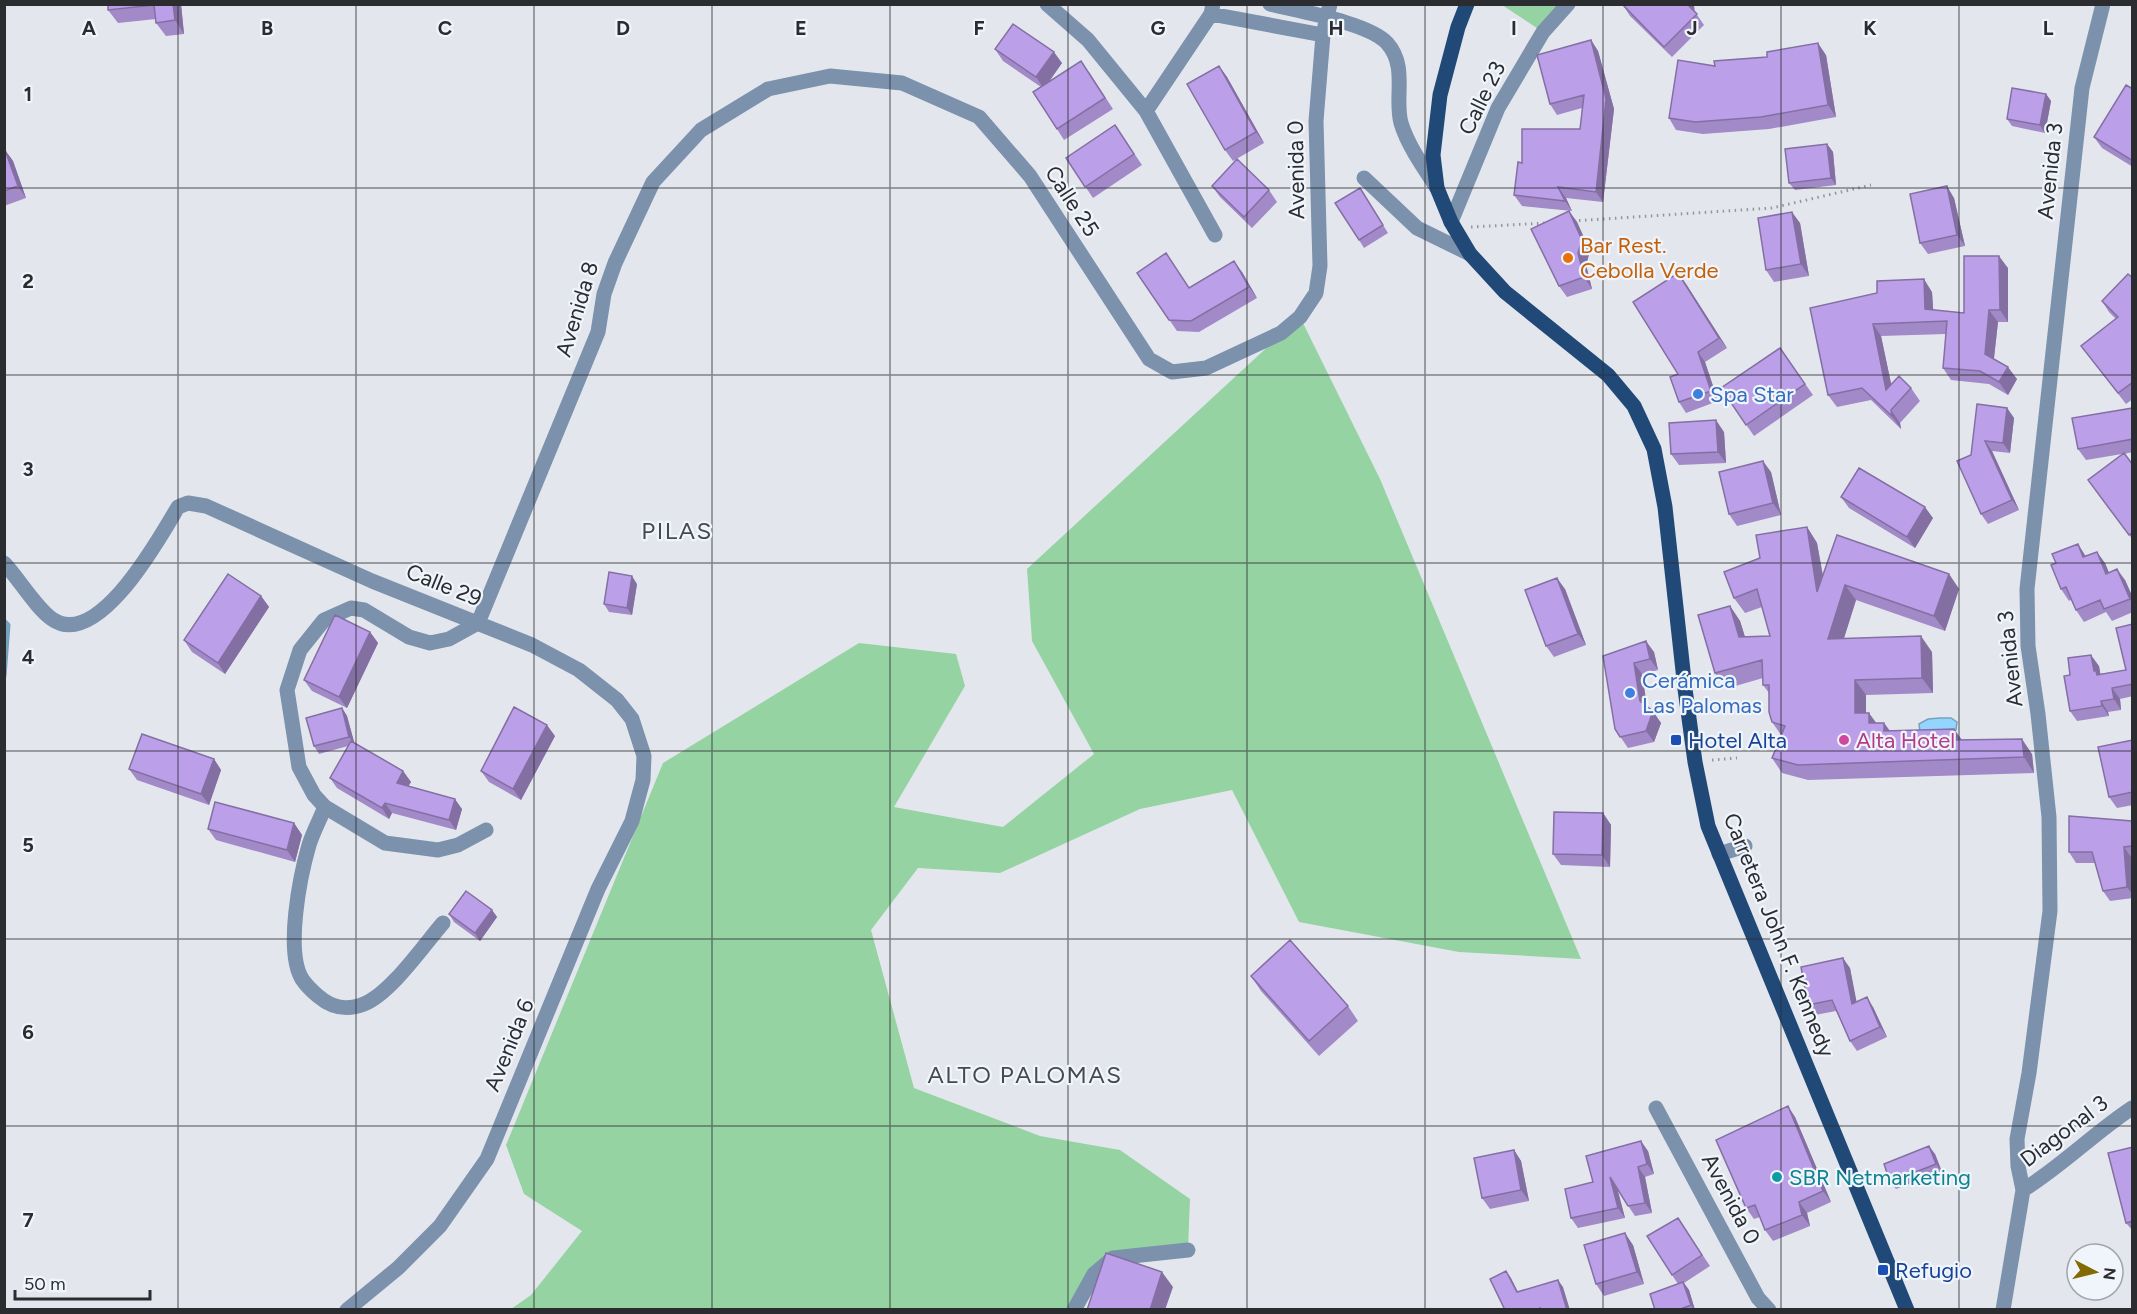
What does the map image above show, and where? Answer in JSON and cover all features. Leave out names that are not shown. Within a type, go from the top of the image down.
[{"type":"main road","name":"Carretera John F. Kennedy","points":[[1467,4],[1458,27],[1440,95],[1433,155],[1437,188],[1453,225],[1470,254],[1505,292],[1608,375],[1634,406],[1654,449],[1665,507],[1695,762],[1708,826],[1908,1310]]},
{"type":"street","points":[[1047,4],[1088,40],[1146,111],[1215,235]]},
{"type":"street","points":[[1270,4],[1329,11],[1386,42],[1396,56],[1400,82],[1401,122],[1437,188]]},
{"type":"street","name":"Calle 23","points":[[1453,225],[1498,108],[1543,32],[1568,4]]},
{"type":"street","name":"Avenida 3","points":[[2003,1310],[2023,1190],[2018,1166],[2017,1139],[2050,911],[2049,817],[2028,646],[2027,590],[2082,88],[2103,4]]},
{"type":"street","points":[[1146,111],[1212,9],[1323,35]]},
{"type":"street","name":"Avenida 0","points":[[1300,317],[1316,293],[1320,266],[1316,121],[1323,35],[1329,11]]},
{"type":"street","name":"Calle 25","points":[[768,89],[830,76],[902,82],[979,117],[1030,176],[1149,359],[1172,372],[1206,368],[1281,333],[1300,317]]},
{"type":"street","name":"Avenida 8","points":[[478,622],[598,332],[604,294],[615,263],[653,182],[701,130],[768,89]]},
{"type":"street","points":[[1364,178],[1417,228],[1470,254]]},
{"type":"street","name":"Calle 29","points":[[4,563],[52,620],[68,625],[84,622],[98,614],[140,569],[178,507],[188,503],[206,506],[372,580],[532,645],[579,670],[617,700],[632,719],[644,756]]},
{"type":"street","points":[[478,622],[449,639],[430,643],[409,637],[364,610],[351,608],[324,620],[300,650],[287,690],[299,767],[314,795],[325,807],[385,843],[438,850],[458,845],[486,830]]},
{"type":"street","name":"Avenida 6","points":[[347,1310],[398,1268],[440,1226],[487,1159],[598,889],[632,821],[644,780],[644,756]]},
{"type":"street","points":[[325,807],[309,844],[297,898],[294,957],[302,978],[312,991],[328,1005],[348,1009],[365,1004],[385,991],[443,923]]},
{"type":"street","points":[[1719,854],[1745,846]]},
{"type":"street","name":"Avenida 0","points":[[1656,1108],[1758,1298],[1769,1310]]},
{"type":"street","name":"Diagonal 3","points":[[2023,1190],[2043,1178],[2105,1126],[2133,1108]]},
{"type":"street","points":[[1074,1310],[1094,1274],[1113,1258],[1188,1250]]},
{"type":"path","points":[[1570,221],[1772,208],[1871,185]]},
{"type":"path","points":[[1453,225],[1547,223]]},
{"type":"path","points":[[1727,759],[1737,758]]},
{"type":"green space","points":[[1502,5],[1568,5],[1543,32]]},
{"type":"green space","points":[[1300,317],[1380,479],[1581,959],[1459,952],[1299,922],[1232,790],[1140,809],[1000,873],[918,868],[871,930],[914,1088],[1040,1136],[1120,1150],[1190,1199],[1188,1250],[1113,1258],[1074,1309],[511,1309],[531,1295],[582,1231],[524,1194],[506,1145],[663,763],[859,643],[956,654],[965,686],[894,807],[1003,827],[1094,754],[1032,641],[1027,569]]},
{"type":"water","points":[[1951,718],[1957,722],[1956,730],[1949,733],[1920,732],[1919,724],[1928,719]]},
{"type":"building","points":[[108,4],[173,4],[175,20],[156,23],[154,5],[108,10]]},
{"type":"building","points":[[1624,4],[1687,4],[1697,14],[1664,47]]},
{"type":"building","points":[[1013,24],[1054,52],[1036,77],[995,49]]},
{"type":"building","points":[[1591,40],[1606,99],[1596,192],[1558,187],[1565,201],[1514,195],[1518,162],[1522,163],[1522,129],[1580,129],[1584,95],[1550,104],[1537,55]]},
{"type":"building","points":[[1818,43],[1828,105],[1761,117],[1695,122],[1669,118],[1678,60],[1715,66],[1714,61],[1767,57],[1767,52]]},
{"type":"building","points":[[1081,61],[1105,98],[1057,129],[1033,92]]},
{"type":"building","points":[[1219,66],[1256,132],[1225,150],[1187,84]]},
{"type":"building","points":[[2126,85],[2133,89],[2133,161],[2094,137]]},
{"type":"building","points":[[2012,88],[2046,94],[2040,125],[2007,119]]},
{"type":"building","points":[[1115,125],[1134,154],[1085,187],[1066,158]]},
{"type":"building","points":[[1827,144],[1831,178],[1789,183],[1785,149]]},
{"type":"building","points":[[4,150],[18,186],[4,191]]},
{"type":"building","points":[[1237,159],[1269,190],[1244,217],[1212,186]]},
{"type":"building","points":[[1947,186],[1957,235],[1920,243],[1910,194]]},
{"type":"building","points":[[1360,188],[1383,225],[1359,240],[1335,203]]},
{"type":"building","name":"Bar Rest. Cebolla Verde","points":[[1569,211],[1582,240],[1578,253],[1584,277],[1559,286],[1531,229]]},
{"type":"building","points":[[1792,212],[1801,264],[1766,270],[1758,218]]},
{"type":"building","points":[[1166,253],[1189,288],[1234,261],[1249,287],[1191,321],[1169,320],[1137,273]]},
{"type":"building","points":[[1964,256],[1999,256],[2000,310],[1989,310],[1985,354],[2008,367],[1999,382],[1980,371],[1943,368],[1947,321],[1873,324],[1886,390],[1899,376],[1911,388],[1891,410],[1892,416],[1862,388],[1828,395],[1810,308],[1877,293],[1877,281],[1924,279],[1925,309],[1964,313]]},
{"type":"building","points":[[1678,273],[1719,338],[1698,352],[1711,391],[1679,402],[1670,377],[1678,374],[1633,302]]},
{"type":"building","points":[[2128,274],[2133,278],[2133,382],[2118,393],[2081,346],[2118,317],[2102,301]]},
{"type":"building","points":[[1780,348],[1805,384],[1746,425],[1721,388]]},
{"type":"building","points":[[1977,404],[2007,408],[2003,443],[1985,441],[2012,500],[1981,514],[1957,461],[1971,455]]},
{"type":"building","points":[[2133,408],[2133,439],[2078,449],[2072,418]]},
{"type":"building","points":[[1716,420],[1718,452],[1671,454],[1669,423]]},
{"type":"building","points":[[2124,453],[2133,465],[2133,532],[2129,535],[2088,480]]},
{"type":"building","points":[[1763,461],[1773,503],[1729,514],[1719,472]]},
{"type":"building","points":[[1859,468],[1925,507],[1907,537],[1841,497]]},
{"type":"building","points":[[1807,527],[1817,592],[1837,535],[1949,574],[1934,616],[1845,585],[1828,639],[1921,636],[1922,678],[1855,680],[1855,713],[1869,713],[1869,723],[1884,723],[1884,731],[1954,729],[1954,740],[2022,739],[2024,757],[1798,765],[1772,758],[1785,726],[1772,722],[1769,712],[1769,685],[1763,685],[1762,660],[1715,673],[1698,615],[1730,606],[1739,637],[1770,636],[1757,589],[1734,598],[1724,572],[1760,558],[1756,535]]},
{"type":"building","points":[[2078,544],[2083,557],[2097,552],[2106,574],[2117,569],[2130,599],[2104,609],[2100,600],[2076,610],[2066,587],[2061,589],[2051,565],[2056,563],[2052,554]]},
{"type":"building","points":[[609,572],[632,576],[627,608],[604,604]]},
{"type":"building","points":[[228,574],[261,596],[218,663],[184,640]]},
{"type":"building","points":[[1557,578],[1578,634],[1546,646],[1525,590]]},
{"type":"building","points":[[335,615],[370,632],[339,697],[304,680]]},
{"type":"building","points":[[2133,624],[2133,684],[2112,688],[2114,699],[2101,701],[2102,706],[2070,711],[2064,676],[2070,675],[2068,658],[2091,655],[2097,675],[2126,670],[2116,628]]},
{"type":"building","name":"Cerámica Las Palomas","points":[[1646,641],[1650,659],[1634,663],[1640,701],[1653,711],[1646,731],[1620,737],[1615,729],[1603,656]]},
{"type":"building","points":[[514,707],[547,725],[513,789],[481,771]]},
{"type":"building","points":[[342,708],[349,737],[314,746],[306,718]]},
{"type":"building","points":[[142,734],[214,759],[201,794],[129,769]]},
{"type":"building","points":[[2133,740],[2133,792],[2109,797],[2098,747]]},
{"type":"building","points":[[351,741],[403,771],[397,783],[455,799],[449,820],[385,803],[382,808],[330,778]]},
{"type":"building","points":[[215,802],[294,823],[287,850],[208,829]]},
{"type":"building","points":[[1554,812],[1603,813],[1602,855],[1553,854]]},
{"type":"building","points":[[2069,816],[2132,821],[2132,846],[2124,847],[2127,887],[2103,891],[2092,852],[2069,852]]},
{"type":"building","points":[[466,891],[492,910],[475,933],[449,914]]},
{"type":"building","points":[[1290,940],[1348,1006],[1309,1041],[1251,976]]},
{"type":"building","points":[[1843,958],[1852,1004],[1867,997],[1880,1027],[1850,1041],[1832,1000],[1808,1005],[1801,967]]},
{"type":"building","name":"SBR Netmarketing","points":[[1788,1106],[1823,1191],[1799,1202],[1802,1215],[1765,1230],[1755,1205],[1746,1208],[1716,1140]]},
{"type":"building","points":[[1641,1141],[1647,1164],[1638,1167],[1645,1203],[1628,1206],[1610,1177],[1618,1208],[1571,1218],[1565,1189],[1593,1182],[1586,1156]]},
{"type":"building","points":[[1929,1146],[1936,1164],[1890,1182],[1884,1164]]},
{"type":"building","points":[[2133,1147],[2133,1221],[2126,1223],[2108,1153]]},
{"type":"building","points":[[1514,1150],[1521,1190],[1482,1198],[1474,1158]]},
{"type":"building","points":[[1678,1218],[1702,1255],[1672,1275],[1647,1236]]},
{"type":"building","points":[[1625,1233],[1637,1272],[1596,1284],[1584,1245]]},
{"type":"building","points":[[1106,1253],[1162,1272],[1150,1310],[1087,1310]]},
{"type":"building","points":[[1506,1271],[1517,1292],[1558,1280],[1567,1310],[1540,1310],[1540,1308],[1537,1310],[1505,1310],[1490,1279]]},
{"type":"building","points":[[1683,1282],[1691,1305],[1678,1310],[1655,1310],[1650,1294]]},
{"type":"waterway","points":[[4,621],[8,625],[4,676]]},
{"type":"place","name":"Bar Rest. Cebolla Verde","points":[[1568,258]]},
{"type":"place","name":"Spa Star","points":[[1698,394]]},
{"type":"place","name":"Cerámica Las Palomas","points":[[1630,693]]},
{"type":"place","name":"Hotel Alta","points":[[1676,740]]},
{"type":"place","name":"Alta Hotel","points":[[1844,740]]},
{"type":"place","name":"SBR Netmarketing","points":[[1777,1177]]},
{"type":"place","name":"Refugio","points":[[1883,1270]]},
{"type":"district","name":"PILAS","points":[[677,530]]},
{"type":"district","name":"ALTO PALOMAS","points":[[1025,1074]]}]
